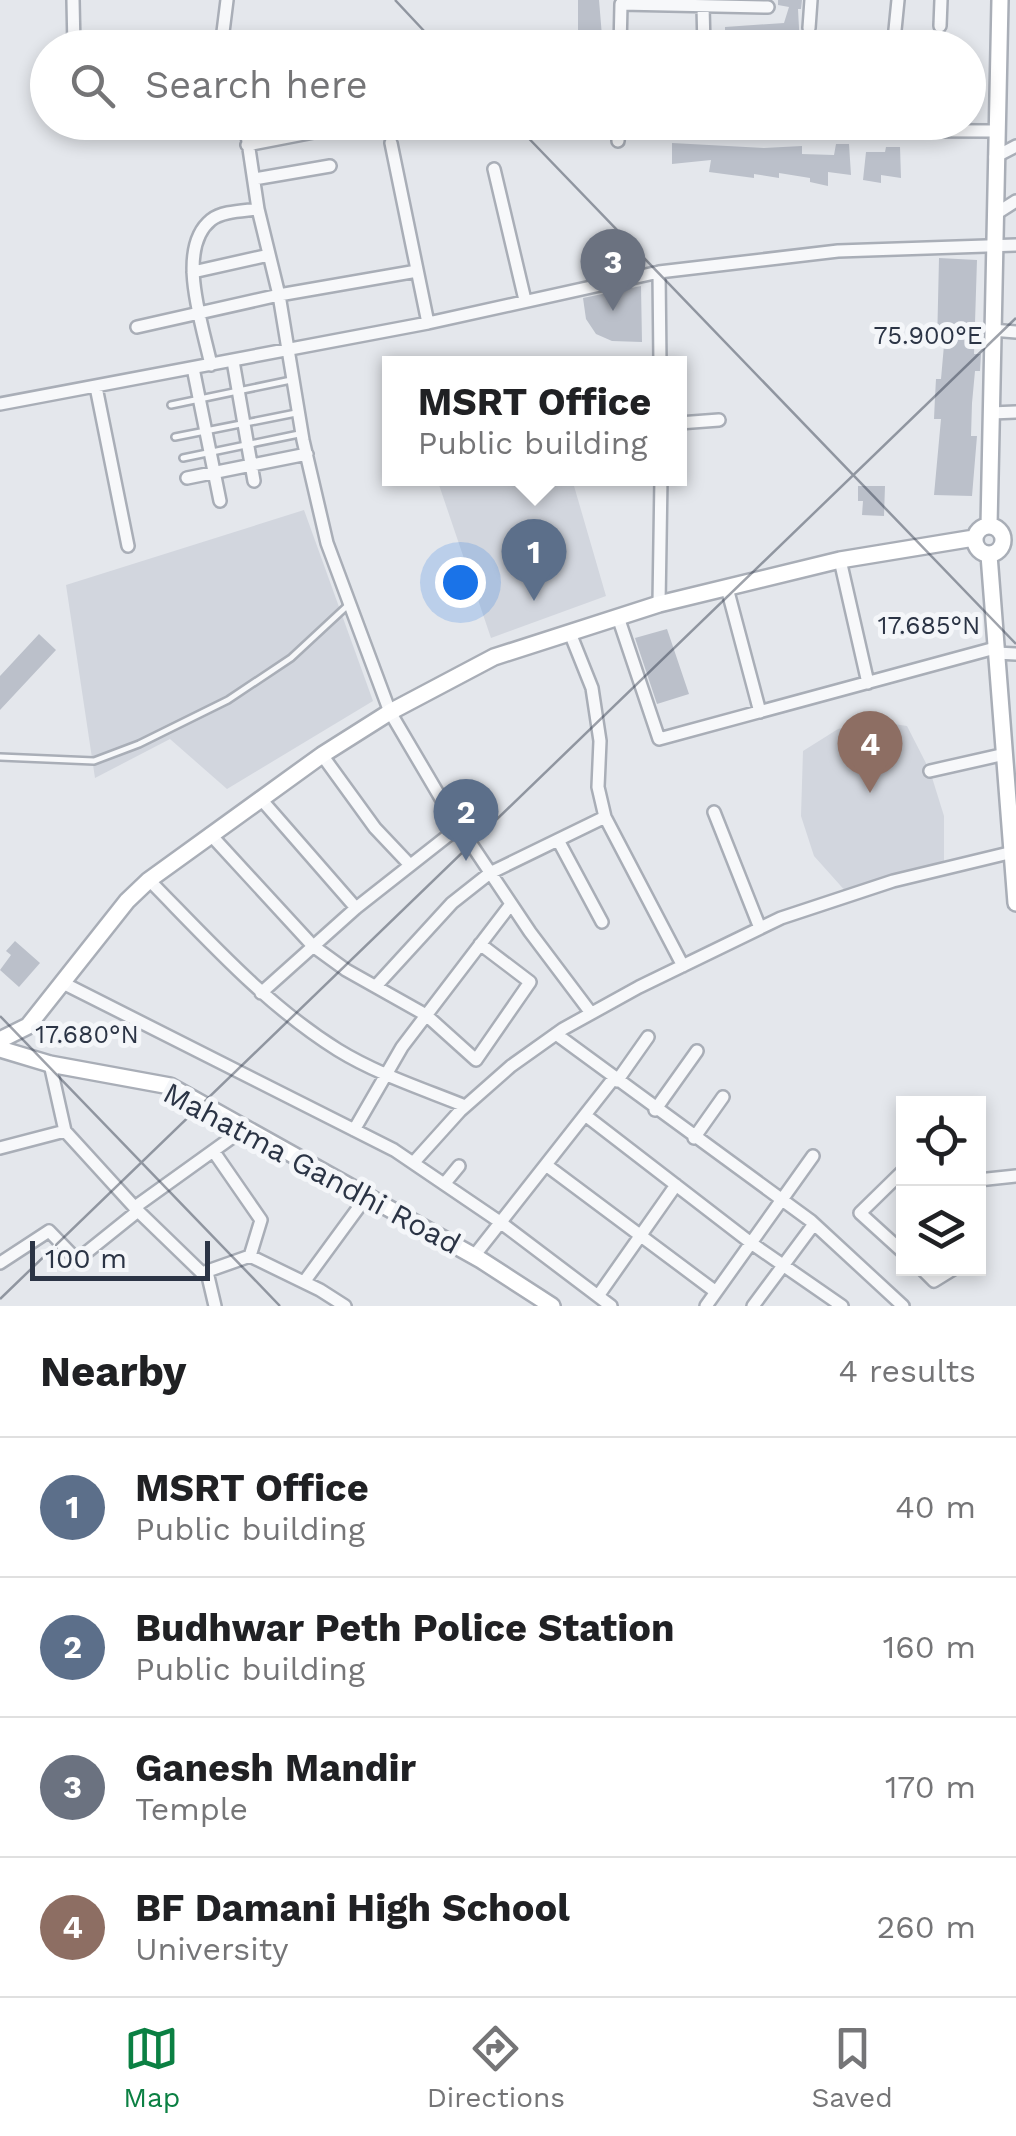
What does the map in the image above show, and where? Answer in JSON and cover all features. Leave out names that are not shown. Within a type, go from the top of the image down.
[{"type":"main road","points":[[1000,0],[990,413],[1002,535],[996,553],[976,548],[974,538],[980,528],[1002,535],[1016,530]]},
{"type":"main road","points":[[0,1040],[28,1026],[127,901],[150,880],[322,755],[390,712],[494,658],[659,604],[840,560],[974,538]]},
{"type":"main road","points":[[989,554],[1016,903]]},
{"type":"main road","name":"Mahatma Gandhi Road","points":[[0,1049],[50,1064],[170,1086],[474,1256],[543,1304]]},
{"type":"street","points":[[73,0],[74,30]]},
{"type":"street","points":[[223,30],[227,0]]},
{"type":"street","points":[[809,28],[811,0]]},
{"type":"street","points":[[895,30],[898,0]]},
{"type":"street","points":[[940,26],[941,0]]},
{"type":"street","points":[[620,30],[621,2],[768,7]]},
{"type":"street","points":[[704,6],[704,30]]},
{"type":"street","points":[[986,132],[995,132]]},
{"type":"street","points":[[246,140],[327,543],[390,712],[490,874],[591,1013]]},
{"type":"street","points":[[246,144],[269,140]]},
{"type":"street","points":[[390,142],[428,323]]},
{"type":"street","points":[[995,157],[1016,146]]},
{"type":"street","points":[[254,179],[330,166]]},
{"type":"street","points":[[494,169],[525,300]]},
{"type":"street","points":[[994,215],[1016,201]]},
{"type":"street","points":[[211,365],[190,259],[207,223],[215,216],[258,209]]},
{"type":"street","points":[[0,404],[290,351],[658,272],[838,250],[1016,245]]},
{"type":"street","points":[[193,272],[269,255]]},
{"type":"street","points":[[136,327],[417,270]]},
{"type":"street","points":[[658,272],[660,356]]},
{"type":"street","points":[[992,330],[1016,332]]},
{"type":"street","points":[[233,361],[254,481]]},
{"type":"street","points":[[193,368],[220,501]]},
{"type":"street","points":[[96,386],[128,546]]},
{"type":"street","points":[[990,413],[1016,412]]},
{"type":"street","points":[[687,422],[719,420]]},
{"type":"street","points":[[187,478],[307,454]]},
{"type":"street","points":[[659,604],[661,486]]},
{"type":"street","points":[[840,560],[868,682]]},
{"type":"street","points":[[727,588],[760,712]]},
{"type":"street","points":[[618,617],[659,739],[996,651],[1016,654]]},
{"type":"street","points":[[570,633],[592,688],[600,742],[598,787],[605,818],[683,966]]},
{"type":"street","points":[[930,770],[1006,754]]},
{"type":"street","points":[[322,755],[375,828],[410,865]]},
{"type":"street","points":[[260,798],[356,908]]},
{"type":"street","points":[[714,812],[760,928]]},
{"type":"street","points":[[376,986],[452,903],[490,874],[605,818]]},
{"type":"street","points":[[261,993],[356,908],[459,827]]},
{"type":"street","points":[[210,834],[314,946],[346,970],[426,1014],[476,1060],[530,982],[480,944]]},
{"type":"street","points":[[558,840],[602,922]]},
{"type":"street","points":[[414,1162],[466,1106],[511,1066],[591,1013],[782,918],[892,881],[1014,852]]},
{"type":"street","points":[[150,880],[261,993],[342,1052],[466,1106]]},
{"type":"street","points":[[354,1130],[426,1014],[511,904]]},
{"type":"street","points":[[63,982],[414,1162],[611,1306]]},
{"type":"street","points":[[556,1034],[814,1224],[903,1306]]},
{"type":"street","points":[[474,1256],[648,1036]]},
{"type":"street","points":[[656,1110],[697,1051]]},
{"type":"street","points":[[50,1064],[66,1131],[202,1273],[250,1256],[345,1306]]},
{"type":"street","points":[[694,1138],[722,1096]]},
{"type":"street","points":[[585,1115],[751,1243],[842,1306]]},
{"type":"street","points":[[0,1263],[49,1231],[77,1260],[137,1209],[245,1128]]},
{"type":"street","points":[[0,1148],[66,1131]]},
{"type":"street","points":[[214,1152],[261,1220],[250,1256]]},
{"type":"street","points":[[706,1306],[814,1156]]},
{"type":"street","points":[[546,1164],[716,1292]]},
{"type":"street","points":[[446,1184],[460,1166]]},
{"type":"street","points":[[986,1179],[1016,1176]]},
{"type":"street","points":[[896,1178],[860,1213],[896,1246]]},
{"type":"street","points":[[598,1296],[676,1185]]},
{"type":"street","points":[[304,1282],[366,1196]]},
{"type":"street","points":[[753,1306],[814,1224]]},
{"type":"street","points":[[207,1272],[215,1306]]},
{"type":"lane","points":[[171,405],[294,379]]},
{"type":"lane","points":[[175,437],[299,412]]},
{"type":"lane","points":[[183,458],[302,433]]},
{"type":"lane","points":[[0,758],[94,760],[138,744],[228,700],[290,658],[350,604]]},
{"type":"shaded area","points":[[439,486],[574,486],[606,596],[491,638]]},
{"type":"shaded area","points":[[304,510],[373,701],[227,789],[170,739],[95,778],[66,585]]},
{"type":"shaded area","points":[[874,721],[907,726],[930,771],[944,816],[944,867],[848,894],[814,856],[801,816],[803,751],[838,729]]},
{"type":"building","points":[[578,0],[599,0],[602,30],[578,30]]},
{"type":"building","points":[[778,0],[802,0],[798,9],[799,30],[725,30],[784,23],[789,7],[778,5]]},
{"type":"building","points":[[672,143],[802,146],[802,154],[834,155],[836,144],[849,144],[851,175],[828,172],[828,186],[810,182],[810,178],[779,173],[779,178],[754,174],[754,178],[709,172],[711,160],[672,164]]},
{"type":"building","points":[[886,147],[900,147],[901,178],[881,175],[881,183],[863,180],[866,152],[885,152]]},
{"type":"building","points":[[939,258],[977,260],[974,354],[981,354],[972,403],[971,436],[977,436],[972,496],[934,495],[941,419],[934,419],[936,379],[941,379],[944,345],[937,345]]},
{"type":"building","points":[[641,286],[642,342],[612,341],[596,334],[586,319],[583,298]]},
{"type":"building","points":[[858,486],[885,486],[884,516],[862,515]]},
{"type":"building","points":[[667,629],[689,694],[657,704],[635,638]]},
{"type":"building","points":[[39,634],[56,650],[0,710],[0,676]]},
{"type":"building","points":[[15,941],[40,963],[19,987],[0,970],[11,955],[6,951]]},
{"type":"place","name":"Ganesh Mandir","points":[[613,311]]},
{"type":"place","name":"MSRT Office","points":[[534,601]]},
{"type":"place","name":"BF Damani High School","points":[[870,793]]},
{"type":"place","name":"Budhwar Peth Police Station","points":[[466,861]]}]
